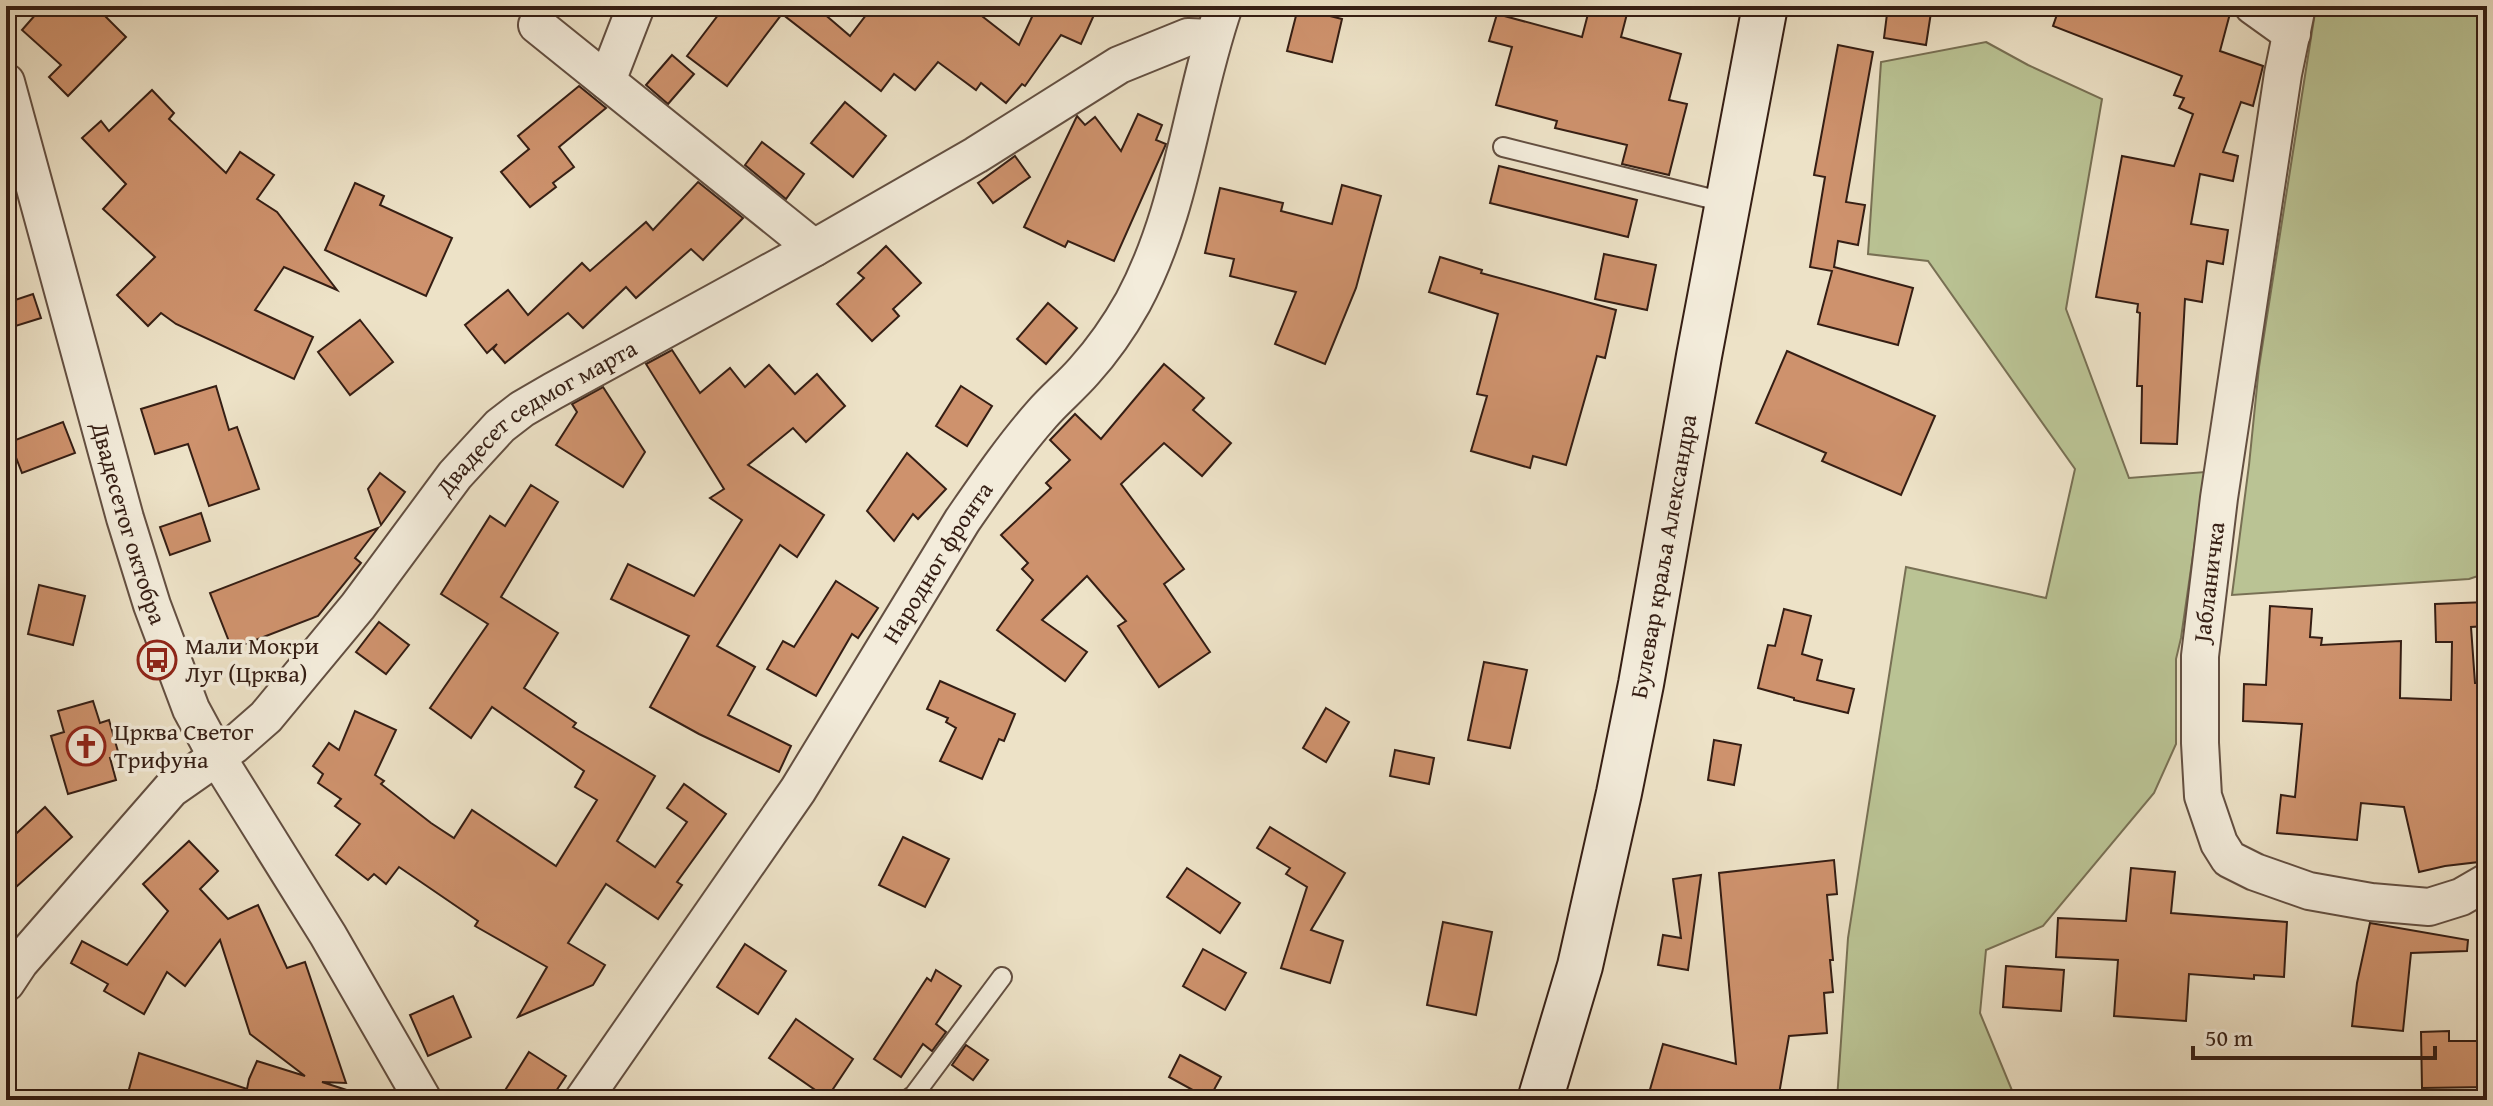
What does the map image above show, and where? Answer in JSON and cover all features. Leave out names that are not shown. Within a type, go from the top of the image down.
[{"type":"main road","name":"Булевар краља Александра","points":[[1540,1100],[1580,966],[1612,826],[1641,684],[1765,6]]},
{"type":"street","points":[[607,81],[636,6]]},
{"type":"street","name":"Јабланичка","points":[[2253,6],[2295,20],[2283,74],[2245,319],[2200,656],[2203,796],[2219,843],[2229,859],[2255,872],[2309,891],[2371,902],[2429,907],[2461,897],[2487,882]]},
{"type":"street","name":"Двадесет седмог марта","points":[[11,966],[171,789],[266,717],[358,606],[455,475],[500,426],[553,391],[976,155],[1119,65],[1218,22]]},
{"type":"street","name":"Народног фронта","points":[[592,1098],[798,790],[962,521],[1044,412],[1112,338],[1154,255],[1174,199],[1218,22]]},
{"type":"street","points":[[537,25],[814,248]]},
{"type":"street","name":"Двадесетог октобра","points":[[6,82],[95,410],[152,605],[191,709],[217,757],[328,935],[423,1100]]},
{"type":"lane","points":[[1503,147],[1728,203]]},
{"type":"lane","points":[[907,1100],[914,1095],[1002,977]]},
{"type":"green space","points":[[2316,6],[2487,6],[2487,573],[2469,579],[2232,595],[2259,367]]},
{"type":"green space","points":[[1986,42],[2102,99],[2066,309],[2129,478],[2205,472],[2176,659],[2176,744],[2154,793],[2043,926],[1986,950],[1980,1013],[2016,1100],[1837,1100],[1848,938],[1906,567],[2046,598],[2075,469],[1928,261],[1868,254],[1881,62]]},
{"type":"building","points":[[43,6],[95,6],[126,37],[68,96],[49,77],[61,65],[22,30]]},
{"type":"building","points":[[725,6],[815,6],[850,36],[873,6],[969,6],[1019,45],[1037,6],[1098,6],[1081,44],[1061,35],[1025,86],[1022,84],[1006,103],[981,83],[976,90],[938,62],[915,90],[894,74],[881,91],[782,14],[727,86],[687,56]]},
{"type":"building","points":[[1603,6],[1629,6],[1621,37],[1681,54],[1669,100],[1687,104],[1669,175],[1622,164],[1627,145],[1555,128],[1557,121],[1496,105],[1512,47],[1489,41],[1497,14],[1582,37],[1589,10],[1601,13]]},
{"type":"building","points":[[1888,6],[1932,6],[1926,45],[1884,38]]},
{"type":"building","points":[[2060,6],[2232,6],[2220,51],[2263,66],[2253,106],[2241,102],[2223,152],[2238,156],[2233,181],[2200,174],[2191,224],[2228,230],[2223,264],[2207,261],[2202,302],[2185,299],[2177,444],[2141,443],[2142,386],[2137,386],[2138,304],[2096,297],[2122,156],[2174,166],[2193,114],[2179,108],[2184,98],[2174,95],[2182,76],[2053,26]]},
{"type":"building","points":[[1298,8],[1342,19],[1332,62],[1287,51]]},
{"type":"building","points":[[1838,45],[1873,52],[1846,202],[1865,205],[1858,245],[1838,241],[1834,267],[1913,288],[1898,345],[1818,324],[1832,271],[1810,267],[1825,177],[1814,175]]},
{"type":"building","points":[[672,55],[694,74],[668,104],[646,85]]},
{"type":"building","points":[[579,86],[606,108],[559,147],[574,167],[553,183],[556,187],[530,207],[501,172],[529,149],[518,136]]},
{"type":"building","points":[[152,90],[174,113],[169,119],[226,173],[240,152],[274,175],[257,199],[277,212],[337,290],[284,267],[255,310],[313,337],[294,379],[176,324],[161,313],[148,326],[117,295],[155,257],[103,209],[126,184],[82,138],[101,121],[109,131]]},
{"type":"building","points":[[845,102],[886,136],[853,177],[811,143]]},
{"type":"building","points":[[1138,114],[1162,125],[1156,140],[1166,144],[1114,261],[1068,241],[1065,247],[1024,227],[1077,116],[1085,125],[1095,117],[1121,151]]},
{"type":"building","points":[[762,142],[804,174],[786,199],[745,165]]},
{"type":"building","points":[[1015,156],[1030,177],[993,203],[978,183]]},
{"type":"building","points":[[1499,166],[1637,200],[1628,237],[1490,203]]},
{"type":"building","points":[[698,182],[743,218],[703,260],[691,249],[636,298],[626,287],[583,328],[568,313],[505,363],[493,349],[497,344],[487,353],[465,325],[508,290],[528,315],[582,263],[590,271],[646,222],[653,230]]},
{"type":"building","points":[[355,183],[384,196],[380,205],[452,238],[426,296],[325,250]]},
{"type":"building","points":[[1342,185],[1381,196],[1356,288],[1325,364],[1275,344],[1296,292],[1230,276],[1234,259],[1205,253],[1220,188],[1283,203],[1281,211],[1332,224]]},
{"type":"building","points":[[886,246],[921,283],[893,309],[899,316],[872,341],[837,304],[864,278],[858,273]]},
{"type":"building","points":[[1604,254],[1656,265],[1647,310],[1595,299]]},
{"type":"building","points":[[1440,257],[1482,270],[1481,273],[1616,310],[1605,358],[1597,356],[1566,465],[1533,456],[1530,468],[1471,451],[1487,396],[1477,394],[1498,314],[1429,292]]},
{"type":"building","points":[[33,294],[41,318],[6,329],[6,303]]},
{"type":"building","points":[[1048,303],[1077,328],[1046,364],[1017,339]]},
{"type":"building","points":[[360,320],[393,362],[350,395],[318,352]]},
{"type":"building","points":[[672,350],[700,393],[730,368],[745,387],[769,365],[795,394],[817,374],[845,406],[806,442],[793,428],[748,465],[824,515],[797,557],[780,545],[717,646],[755,667],[728,715],[791,746],[779,772],[650,707],[689,636],[611,599],[628,564],[694,596],[742,520],[710,498],[724,489],[646,364]]},
{"type":"building","points":[[1787,351],[1935,416],[1901,495],[1822,461],[1826,453],[1756,423]]},
{"type":"building","points":[[1164,364],[1204,398],[1193,410],[1231,443],[1202,476],[1164,443],[1121,484],[1184,569],[1164,584],[1210,652],[1159,687],[1118,626],[1126,621],[1087,576],[1042,620],[1087,652],[1065,681],[997,630],[1033,580],[1022,569],[1028,563],[1001,535],[1051,488],[1046,483],[1070,460],[1050,440],[1075,414],[1101,439]]},
{"type":"building","points":[[216,386],[229,430],[237,427],[259,489],[209,506],[188,444],[155,454],[141,409]]},
{"type":"building","points":[[961,386],[992,406],[967,446],[936,426]]},
{"type":"building","points":[[603,387],[645,452],[623,487],[556,445],[577,412],[572,404]]},
{"type":"building","points":[[63,422],[75,453],[22,473],[10,442]]},
{"type":"building","points":[[907,453],[946,489],[918,519],[913,514],[894,541],[867,511]]},
{"type":"building","points":[[380,473],[405,492],[381,525],[368,489]]},
{"type":"building","points":[[531,485],[558,502],[501,597],[558,633],[524,688],[576,723],[573,727],[655,776],[617,841],[655,867],[687,822],[667,808],[684,784],[726,814],[677,882],[682,885],[658,919],[606,884],[568,943],[605,965],[593,985],[518,1017],[547,967],[475,926],[478,921],[399,867],[386,884],[374,874],[368,880],[336,855],[360,824],[335,806],[341,799],[318,783],[323,774],[313,766],[329,743],[339,750],[355,711],[396,730],[375,775],[384,781],[381,784],[431,823],[454,838],[472,810],[556,866],[597,800],[575,787],[584,771],[492,707],[471,738],[430,708],[488,624],[441,594],[490,516],[505,526]]},
{"type":"building","points":[[201,513],[210,541],[170,555],[160,527]]},
{"type":"building","points":[[378,528],[355,558],[361,563],[318,616],[232,649],[210,593]]},
{"type":"building","points":[[836,581],[878,608],[858,638],[852,634],[816,696],[767,669],[783,641],[794,647]]},
{"type":"building","points":[[39,585],[85,596],[73,645],[28,634]]},
{"type":"building","points":[[2487,602],[2487,626],[2471,627],[2475,683],[2486,683],[2487,861],[2419,872],[2404,807],[2361,803],[2357,840],[2277,833],[2281,795],[2295,797],[2302,724],[2243,721],[2244,684],[2266,685],[2270,606],[2312,609],[2310,637],[2322,638],[2321,645],[2401,641],[2400,698],[2451,700],[2452,642],[2436,642],[2435,604]]},
{"type":"building","points":[[1784,609],[1811,616],[1802,654],[1822,660],[1817,680],[1854,689],[1848,713],[1758,688],[1768,645],[1775,646]]},
{"type":"building","points":[[379,622],[409,645],[386,674],[356,652]]},
{"type":"building","points":[[1484,662],[1527,670],[1510,748],[1468,740]]},
{"type":"building","points":[[940,681],[1015,714],[1004,741],[999,739],[982,779],[940,761],[956,728],[946,722],[948,718],[927,709]]},
{"type":"building","points":[[93,701],[100,723],[109,720],[119,755],[110,758],[116,780],[68,794],[51,736],[64,732],[58,711]]},
{"type":"building","points":[[1326,708],[1349,722],[1326,762],[1303,748]]},
{"type":"building","points":[[1714,740],[1741,745],[1734,785],[1708,780]]},
{"type":"building","points":[[1395,750],[1434,758],[1429,784],[1390,776]]},
{"type":"building","points":[[45,807],[72,837],[6,896],[6,843]]},
{"type":"building","points":[[1270,827],[1345,873],[1311,930],[1343,941],[1330,983],[1281,968],[1307,887],[1286,874],[1290,868],[1257,848]]},
{"type":"building","points":[[903,837],[949,859],[925,907],[879,885]]},
{"type":"building","points":[[189,841],[218,871],[200,889],[228,919],[258,905],[287,968],[305,962],[346,1083],[322,1082],[362,1095],[361,1100],[200,1100],[177,1093],[175,1100],[126,1100],[139,1053],[247,1089],[257,1061],[305,1076],[250,1034],[220,940],[185,986],[167,972],[144,1014],[104,991],[108,984],[71,963],[82,941],[127,965],[168,911],[143,884]]},
{"type":"building","points":[[1834,860],[1837,894],[1827,895],[1833,992],[1824,993],[1827,1033],[1789,1036],[1778,1100],[1647,1100],[1663,1044],[1736,1064],[1719,873]]},
{"type":"building","points":[[1187,868],[1240,903],[1220,933],[1167,897]]},
{"type":"building","points":[[2131,868],[2175,872],[2171,913],[2287,922],[2284,977],[2254,975],[2254,979],[2189,974],[2186,1021],[2114,1016],[2118,960],[2056,957],[2058,918],[2126,921]]},
{"type":"building","points":[[1701,875],[1688,970],[1658,965],[1663,935],[1681,938],[1673,879]]},
{"type":"building","points":[[1443,922],[1492,932],[1476,1015],[1427,1005]]},
{"type":"building","points":[[2370,923],[2468,940],[2467,951],[2411,953],[2403,1031],[2352,1026],[2357,983]]},
{"type":"building","points":[[745,944],[786,971],[758,1014],[717,987]]},
{"type":"building","points":[[1203,949],[1246,973],[1225,1010],[1183,986]]},
{"type":"building","points":[[2006,966],[2064,970],[2061,1011],[2003,1007]]},
{"type":"building","points":[[936,970],[961,986],[936,1024],[946,1032],[932,1051],[923,1044],[901,1077],[874,1059],[927,978],[931,981]]},
{"type":"building","points":[[453,996],[471,1037],[428,1056],[410,1015]]},
{"type":"building","points":[[796,1019],[853,1059],[827,1098],[769,1058]]},
{"type":"building","points":[[2449,1031],[2449,1041],[2487,1041],[2487,1087],[2422,1088],[2421,1032]]},
{"type":"building","points":[[966,1045],[988,1060],[973,1080],[952,1065]]},
{"type":"building","points":[[529,1052],[566,1076],[550,1100],[499,1100]]},
{"type":"building","points":[[1180,1055],[1221,1077],[1209,1099],[1169,1077]]},
{"type":"place","name":"Мали Мокри Луг (Црква)","points":[[157,660]]},
{"type":"place","name":"Црква Светог Трифуна","points":[[86,746]]}]
